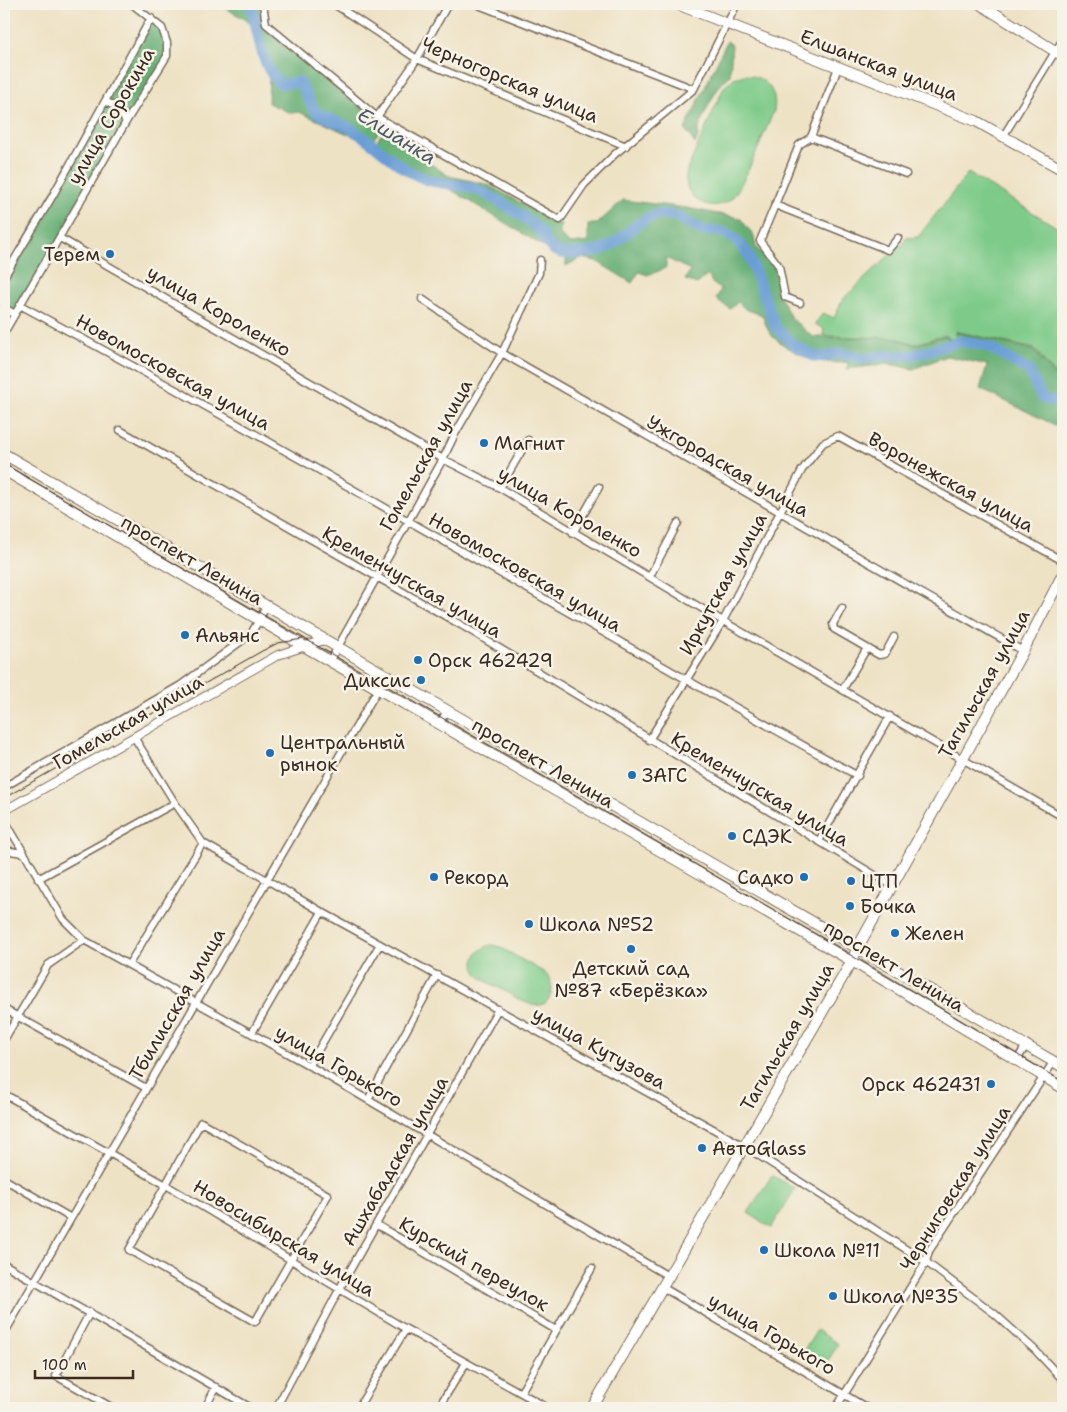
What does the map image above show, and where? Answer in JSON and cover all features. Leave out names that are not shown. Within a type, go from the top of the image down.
[{"type":"main road","name":"Елшанская улица","points":[[677,4],[976,121],[1004,135],[1063,170]]},
{"type":"main road","points":[[980,4],[1059,54]]},
{"type":"main road","name":"проспект Ленина","points":[[4,454],[337,648],[1027,1044],[1063,1067]]},
{"type":"main road","name":"проспект Ленина","points":[[4,470],[302,645],[852,961],[1063,1088]]},
{"type":"main road","name":"Тагильская улица","points":[[592,1408],[852,961],[858,947],[1023,651],[1063,574]]},
{"type":"street","points":[[132,4],[151,18]]},
{"type":"street","points":[[263,4],[266,24],[377,117],[560,220],[584,185],[615,154],[694,89],[737,4]]},
{"type":"street","name":"Черногорская улица","points":[[334,4],[417,59],[626,146]]},
{"type":"street","points":[[377,117],[417,59],[448,4]]},
{"type":"street","points":[[476,4],[694,89]]},
{"type":"street","name":"улица Сорокина","points":[[4,277],[151,18],[162,28],[165,35],[167,56],[126,122],[4,333]]},
{"type":"street","points":[[1004,135],[1059,54],[1063,39]]},
{"type":"street","points":[[800,303],[786,297],[780,266],[760,241],[799,145],[811,137],[838,68]]},
{"type":"street","points":[[105,101],[118,108],[126,122]]},
{"type":"street","points":[[811,137],[906,174]]},
{"type":"street","points":[[775,204],[888,250],[898,238]]},
{"type":"street","name":"улица Короленко","points":[[60,238],[443,459],[500,488],[724,621],[1063,816]]},
{"type":"street","name":"Гомельская улица","points":[[330,661],[377,579],[455,434],[502,353],[539,273],[540,260]]},
{"type":"street","name":"Ужгородская улица","points":[[422,299],[502,353],[1023,651]]},
{"type":"street","name":"Новомосковская улица","points":[[20,305],[151,375],[686,681],[858,776]]},
{"type":"street","points":[[4,308],[15,314]]},
{"type":"street","name":"Кременчугская улица","points":[[120,430],[460,625],[893,886]]},
{"type":"street","name":"Воронежская улица","points":[[823,443],[838,436],[1063,561]]},
{"type":"street","points":[[500,488],[528,440]]},
{"type":"street","name":"Иркутская улица","points":[[649,740],[724,621],[802,470],[823,443]]},
{"type":"street","points":[[573,533],[599,487]]},
{"type":"street","points":[[73,511],[80,499]]},
{"type":"street","points":[[650,576],[678,523]]},
{"type":"street","name":"Гомельская улица","points":[[4,787],[181,685],[251,634],[266,607]]},
{"type":"street","points":[[842,608],[833,624],[834,629],[879,655],[885,654],[894,638]]},
{"type":"street","name":"Гомельская улица","points":[[4,811],[278,655],[302,645],[324,640]]},
{"type":"street","points":[[844,689],[867,648]]},
{"type":"street","name":"Тбилисская улица","points":[[4,1334],[378,689]]},
{"type":"street","points":[[439,724],[447,711]]},
{"type":"street","points":[[819,841],[858,776],[890,716]]},
{"type":"street","name":"улица Кутузова","points":[[134,737],[175,803],[203,843],[267,878],[322,912],[744,1146],[926,1262],[995,1314],[1035,1350],[1063,1380]]},
{"type":"street","points":[[557,792],[565,778]]},
{"type":"street","points":[[38,879],[175,803]]},
{"type":"street","name":"улица Горького","points":[[4,819],[63,919],[84,940],[252,1033],[668,1276]]},
{"type":"street","points":[[635,836],[643,823]]},
{"type":"street","points":[[667,854],[674,841]]},
{"type":"street","points":[[129,964],[203,843]]},
{"type":"street","points":[[4,850],[23,853]]},
{"type":"street","points":[[759,908],[767,894]]},
{"type":"street","points":[[252,1033],[322,912]]},
{"type":"street","points":[[4,1040],[48,965],[84,940]]},
{"type":"street","points":[[309,1066],[380,944]]},
{"type":"street","points":[[368,1100],[437,975]]},
{"type":"street","name":"Ашхабадская улица","points":[[276,1408],[340,1288],[498,1009]]},
{"type":"street","points":[[4,1010],[146,1088]]},
{"type":"street","points":[[1017,1060],[1027,1044]]},
{"type":"street","name":"Черниговская улица","points":[[836,1408],[926,1262],[929,1251],[1054,1061]]},
{"type":"street","name":"Новосибирская улица","points":[[4,1094],[109,1152],[466,1363],[548,1408]]},
{"type":"street","points":[[201,1122],[328,1195],[255,1322],[129,1250],[166,1185],[201,1122]]},
{"type":"street","points":[[4,1180],[71,1218]]},
{"type":"street","name":"Курский переулок","points":[[377,1225],[556,1330]]},
{"type":"street","points":[[4,1264],[90,1312],[251,1408]]},
{"type":"street","points":[[521,1392],[592,1268]]},
{"type":"street","name":"улица Горького","points":[[662,1287],[867,1408]]},
{"type":"street","points":[[90,1312],[56,1376],[113,1408]]},
{"type":"street","points":[[358,1408],[406,1328]]},
{"type":"street","points":[[438,1408],[466,1363]]},
{"type":"street","points":[[205,1408],[216,1387]]},
{"type":"green space","points":[[218,4],[260,4],[264,29],[384,125],[370,144],[299,112],[291,113],[268,103],[269,78],[257,26]]},
{"type":"green space","points":[[151,18],[162,28],[167,56],[15,314],[4,308],[4,277]]},
{"type":"green space","points":[[727,41],[732,45],[730,76],[711,100],[698,131],[695,144],[685,129]]},
{"type":"green space","points":[[744,75],[758,78],[768,85],[774,97],[774,111],[749,169],[732,198],[720,205],[701,203],[689,190],[686,182],[687,170],[724,87],[734,78]]},
{"type":"green space","points":[[386,128],[402,145],[449,176],[486,184],[561,224],[560,234],[570,244],[588,242],[588,224],[597,224],[623,200],[687,208],[740,218],[754,236],[756,247],[774,266],[779,294],[791,318],[813,337],[896,338],[915,345],[945,336],[955,343],[956,332],[1034,350],[1059,381],[1063,380],[1063,429],[980,389],[987,365],[947,356],[913,369],[889,364],[847,369],[848,362],[828,362],[798,353],[772,336],[767,329],[762,315],[745,309],[738,302],[730,309],[716,299],[721,289],[712,283],[708,275],[697,284],[685,280],[690,270],[666,258],[666,267],[662,270],[647,275],[639,272],[632,283],[596,261],[581,258],[566,266],[566,252],[559,249],[551,251],[432,178],[388,160],[376,150],[378,148],[374,144]]},
{"type":"green space","points":[[968,173],[1063,231],[1063,379],[1059,380],[1035,349],[955,331],[955,342],[945,335],[915,344],[896,338],[827,336],[823,335],[824,329],[815,324],[823,313],[834,318],[843,299],[899,246],[902,246],[906,238],[918,237]]},
{"type":"green space","points":[[487,946],[500,947],[545,973],[550,979],[552,989],[549,998],[544,1004],[538,1005],[524,1002],[479,976],[474,964],[476,955]]},
{"type":"green space","points":[[772,1175],[795,1189],[771,1228],[748,1213]]},
{"type":"green space","points":[[817,1330],[838,1344],[827,1363],[805,1349]]},
{"type":"waterway","name":"Елшанка","points":[[250,4],[264,58],[268,68],[281,84],[299,82],[316,112],[354,131],[418,176],[435,182],[479,190],[498,201],[535,226],[550,247],[557,252],[576,253],[600,250],[616,242],[647,218],[665,214],[676,216],[702,230],[727,234],[739,244],[749,256],[776,328],[793,344],[813,356],[824,357],[840,353],[865,359],[878,356],[914,355],[961,341],[977,344],[991,348],[1029,371],[1042,398],[1059,403],[1063,408]]},
{"type":"tram line","points":[[4,464],[800,925],[1063,1082]]},
{"type":"tram line","points":[[4,798],[262,651],[278,643],[303,639]]},
{"type":"place","name":"Терем","points":[[110,254]]},
{"type":"place","name":"Магнит","points":[[484,443]]},
{"type":"place","name":"Альянс","points":[[185,635]]},
{"type":"place","name":"Орск 462429","points":[[418,660]]},
{"type":"place","name":"Диксис","points":[[421,680]]},
{"type":"place","name":"Центральный рынок","points":[[270,753]]},
{"type":"place","name":"ЗАГС","points":[[632,775]]},
{"type":"place","name":"СДЭК","points":[[732,836]]},
{"type":"place","name":"Рекорд","points":[[434,877]]},
{"type":"place","name":"Садко","points":[[804,877]]},
{"type":"place","name":"ЦТП","points":[[851,881]]},
{"type":"place","name":"Бочка","points":[[850,906]]},
{"type":"place","name":"Школа №52","points":[[529,924]]},
{"type":"place","name":"Желен","points":[[895,933]]},
{"type":"place","name":"Детский сад №87 «Берёзка»","points":[[631,949]]},
{"type":"place","name":"Орск 462431","points":[[991,1084]]},
{"type":"place","name":"АвтоGlass","points":[[702,1148]]},
{"type":"place","name":"Школа №11","points":[[764,1250]]},
{"type":"place","name":"Школа №35","points":[[833,1296]]}]
